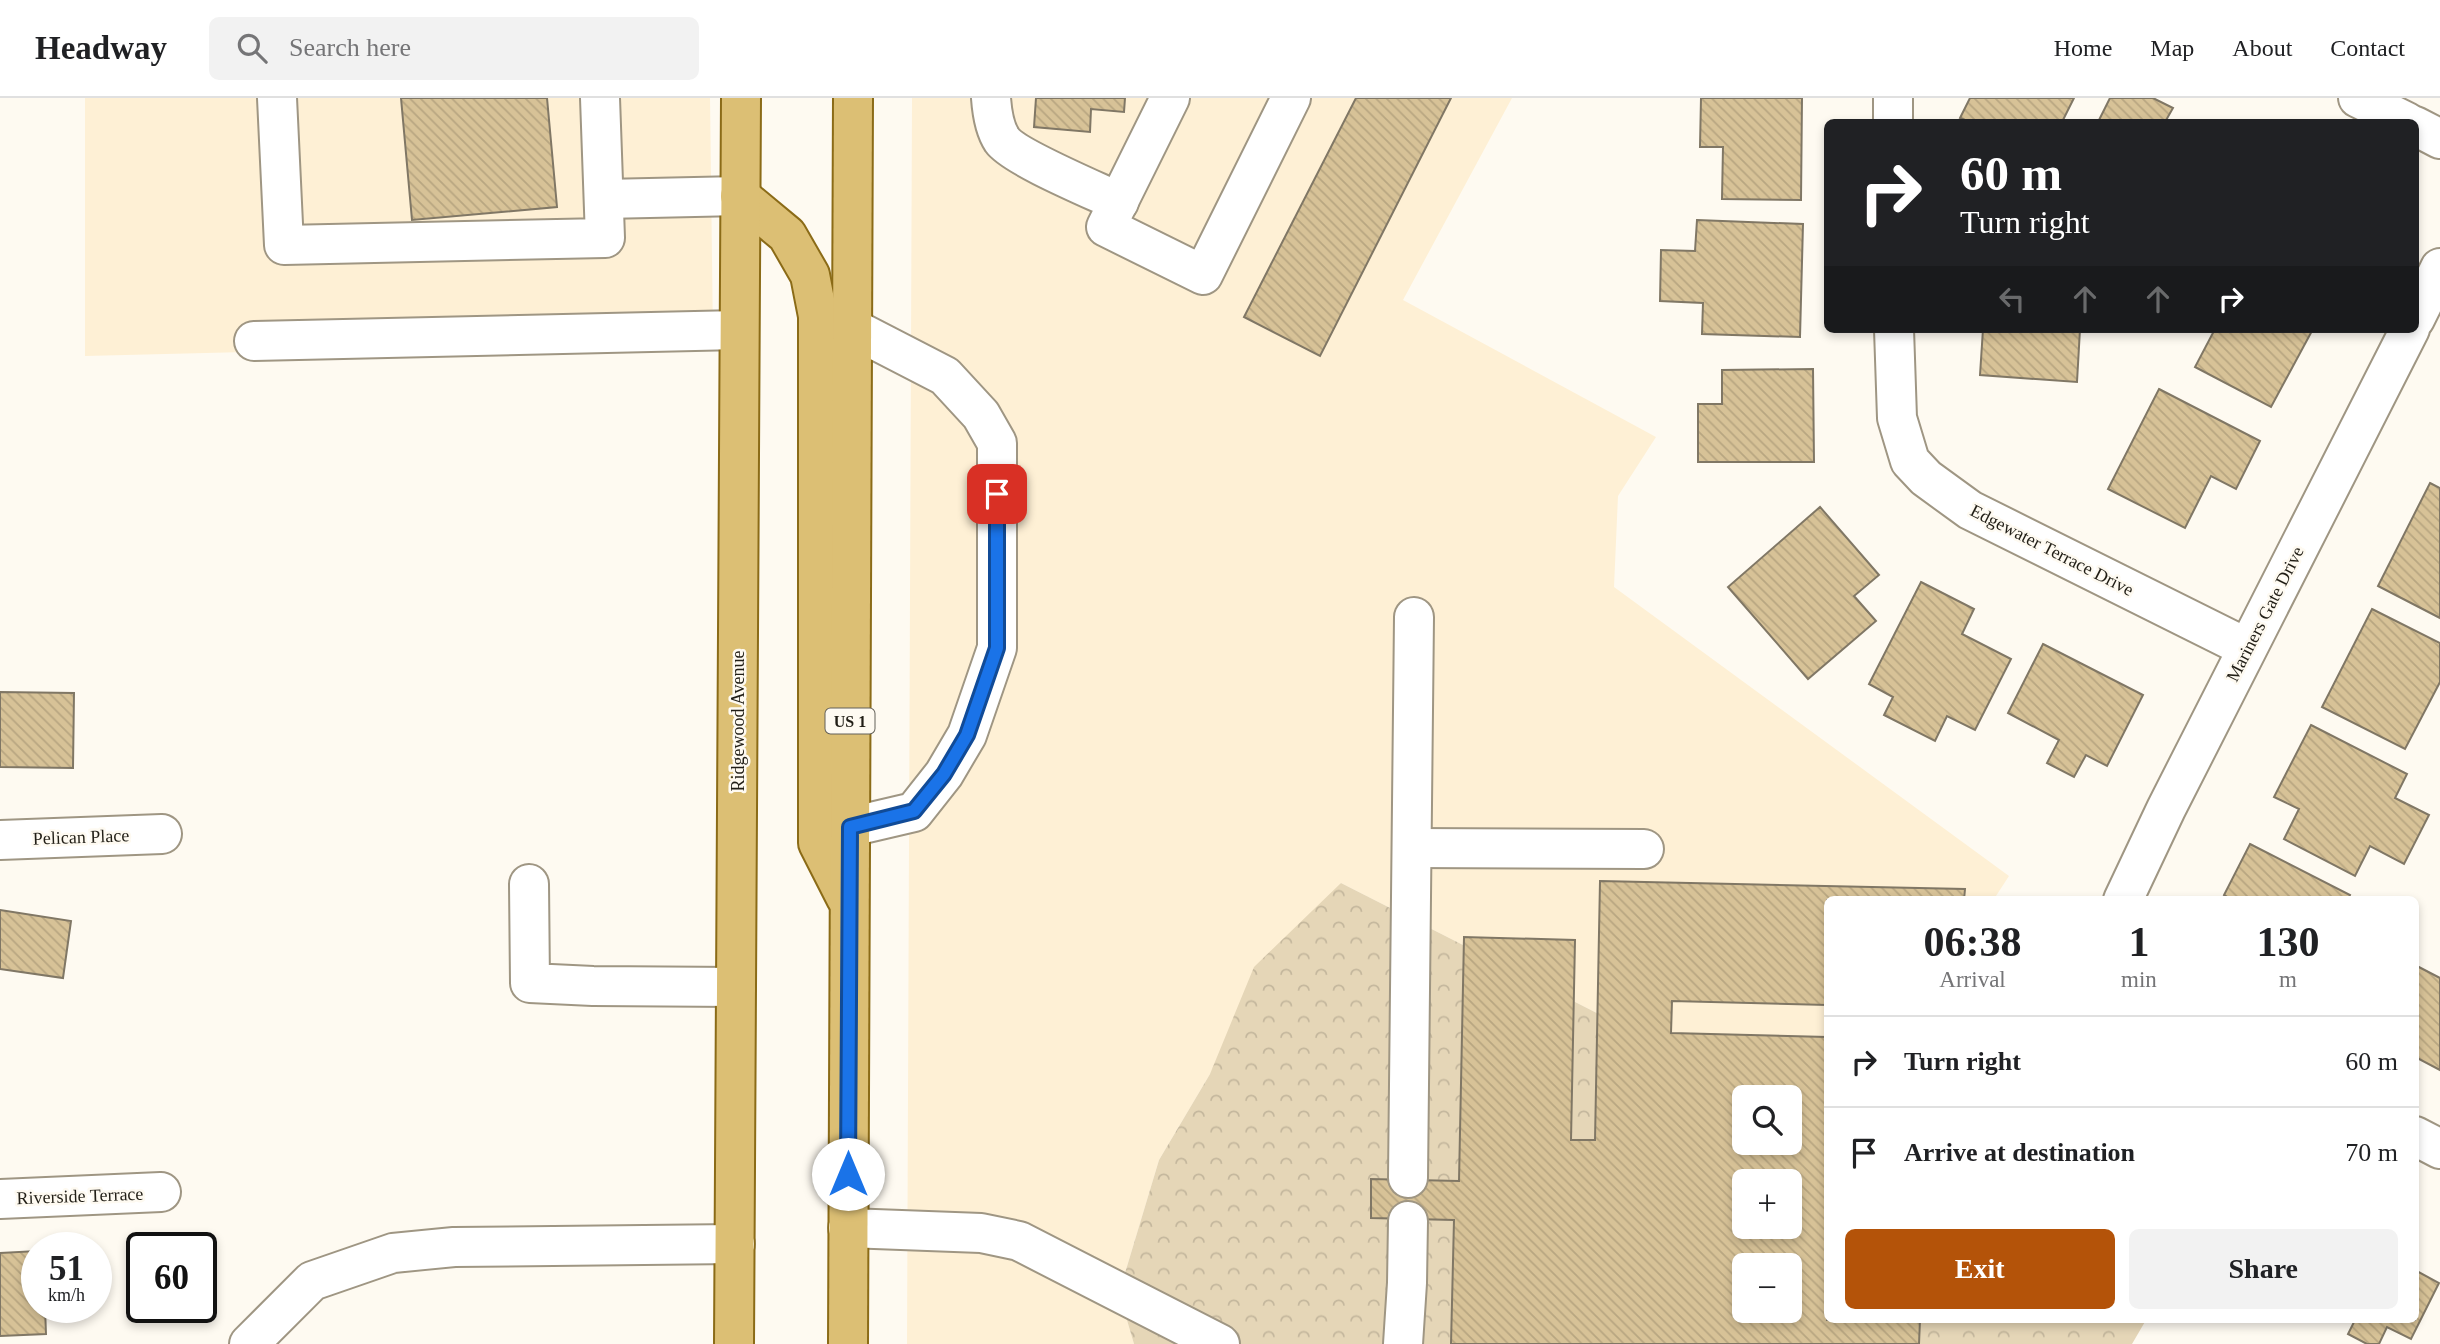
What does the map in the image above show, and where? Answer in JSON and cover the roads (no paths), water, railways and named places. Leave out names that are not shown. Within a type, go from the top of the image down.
[{"type":"main road","name":"Ridgewood Avenue","points":[[736,1339],[741,98]]},
{"type":"main road","name":"US 1","points":[[848,1344],[853,98]]},
{"type":"main road","points":[[740,196],[787,235],[810,275],[818,316],[818,843],[850,906]]},
{"type":"street","points":[[277,98],[284,245],[605,238],[600,98]]},
{"type":"street","points":[[991,98],[993,116],[1003,142],[1025,157],[1119,202]]},
{"type":"street","points":[[1170,98],[1106,227],[1203,275],[1291,98]]},
{"type":"street","points":[[1893,98],[1893,119]]},
{"type":"street","points":[[2358,98],[2401,119]]},
{"type":"street","points":[[2419,128],[2440,139]]},
{"type":"street","points":[[604,199],[740,196]]},
{"type":"street","points":[[2419,311],[2440,268]]},
{"type":"street","points":[[850,827],[914,811],[937,784],[967,735],[997,648],[997,443],[981,415],[945,376],[852,328]]},
{"type":"street","points":[[254,341],[739,330]]},
{"type":"street","name":"Edgewater Terrace Drive","points":[[1895,333],[1897,418],[1910,461],[1926,478],[1970,510],[2247,648]]},
{"type":"street","name":"Mariners Gate Drive","points":[[2125,896],[2247,648],[2408,333]]},
{"type":"street","points":[[1408,1178],[1414,617]]},
{"type":"street","name":"Pelican Place","points":[[0,840],[162,834]]},
{"type":"street","points":[[1412,848],[1644,849]]},
{"type":"street","points":[[529,884],[530,983],[736,987]]},
{"type":"street","points":[[2419,1138],[2440,1149]]},
{"type":"street","name":"Riverside Terrace","points":[[0,1199],[160,1192]]},
{"type":"street","points":[[1403,1344],[1408,1221]]},
{"type":"street","points":[[848,1228],[981,1233],[1019,1241],[1220,1344]]},
{"type":"street","points":[[249,1344],[312,1281],[393,1253],[454,1247],[735,1244]]}]
